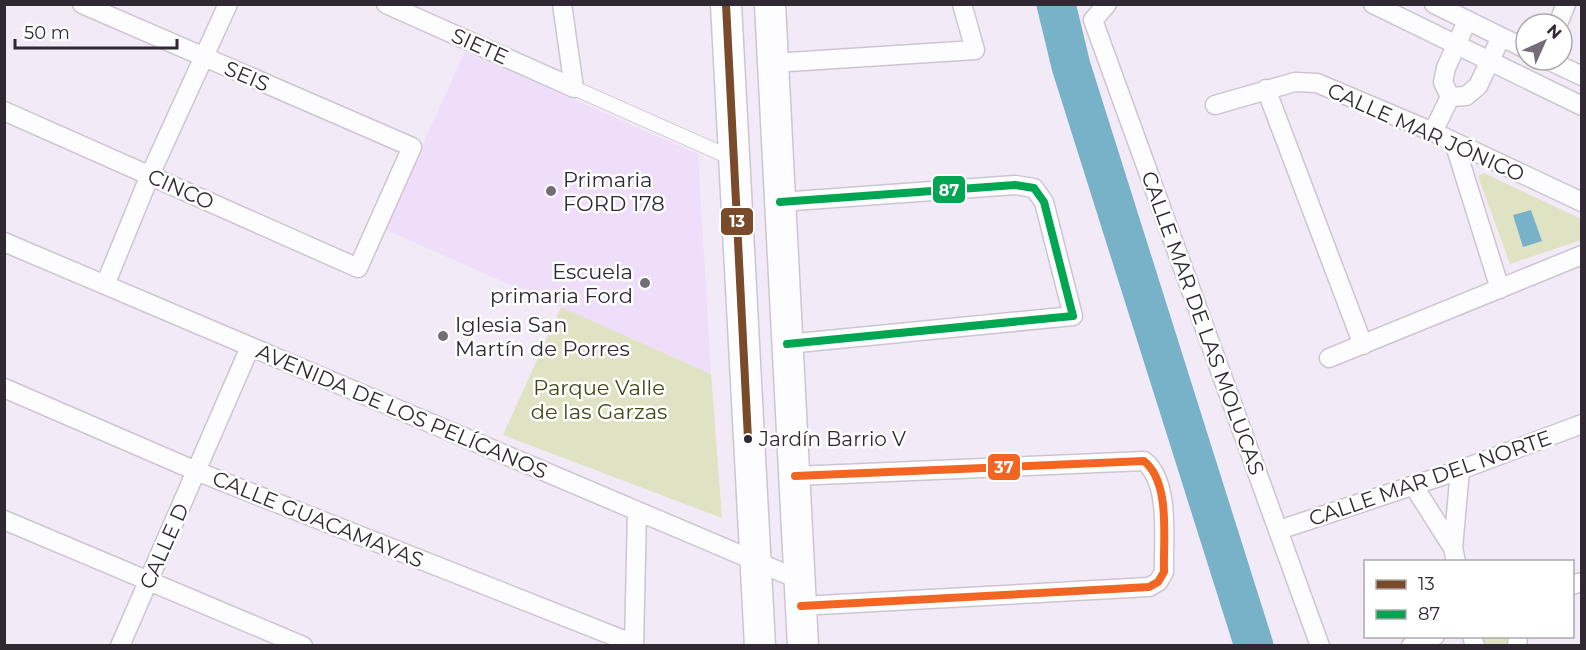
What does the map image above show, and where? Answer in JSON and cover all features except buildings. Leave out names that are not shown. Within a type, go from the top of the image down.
[{"type":"main road","points":[[726,4],[760,645]]},
{"type":"main road","points":[[770,4],[803,645]]},
{"type":"street","name":"SEIS","points":[[82,4],[412,147],[358,268]]},
{"type":"street","points":[[105,285],[150,176],[228,4]]},
{"type":"street","name":"SIETE","points":[[386,4],[574,88]]},
{"type":"street","points":[[562,4],[574,88],[736,160]]},
{"type":"street","points":[[773,63],[975,50],[962,4]]},
{"type":"street","name":"CALLE MAR DE LAS MOLUCAS","points":[[1107,4],[1093,20],[1320,645]]},
{"type":"street","points":[[1373,4],[1581,106]]},
{"type":"street","points":[[1434,4],[1514,43]]},
{"type":"street","points":[[1450,97],[1443,82],[1467,21]]},
{"type":"street","points":[[1450,97],[1466,96],[1478,86],[1501,37]]},
{"type":"street","name":"CALLE MAR JÓNICO","points":[[1215,105],[1295,82],[1317,83],[1433,132],[1581,202]]},
{"type":"street","points":[[1266,89],[1362,345]]},
{"type":"street","points":[[1433,132],[1450,97]]},
{"type":"street","name":"CINCO","points":[[4,111],[358,268]]},
{"type":"street","points":[[1454,142],[1500,289]]},
{"type":"street","points":[[780,202],[1015,185],[1034,188],[1044,202],[1073,316],[787,344]]},
{"type":"street","name":"AVENIDA DE LOS PELÍCANOS","points":[[4,242],[754,560],[801,593]]},
{"type":"street","points":[[1329,358],[1581,255]]},
{"type":"street","name":"CALLE D","points":[[120,645],[250,347]]},
{"type":"street","name":"CALLE GUACAMAYAS","points":[[4,388],[196,471],[634,645]]},
{"type":"street","name":"CALLE MAR DEL NORTE","points":[[1279,530],[1460,470],[1581,424]]},
{"type":"street","points":[[795,476],[1144,461],[1154,469],[1161,485],[1164,572],[1158,582],[1149,587],[801,593]]},
{"type":"street","points":[[1455,555],[1460,470]]},
{"type":"street","points":[[1413,486],[1455,555]]},
{"type":"street","points":[[634,645],[637,511]]},
{"type":"street","points":[[4,520],[303,645]]},
{"type":"street","points":[[1411,645],[1430,638]]},
{"type":"shaded area","name":"Primaria FORD 178","points":[[465,52],[698,154],[711,374],[384,229]]},
{"type":"green space","points":[[1484,173],[1581,219],[1581,240],[1510,264],[1478,176]]},
{"type":"green space","name":"Parque Valle de las Garzas","points":[[561,307],[711,374],[722,518],[503,435]]},
{"type":"green space","points":[[1478,638],[1509,638],[1509,645],[1481,645]]},
{"type":"water","points":[[1531,210],[1542,241],[1523,247],[1513,215]]},
{"type":"waterway","points":[[1056,4],[1071,66],[1254,646]]},
{"type":"transit line","name":"13","points":[[726,4],[748,439]]},
{"type":"transit line","name":"87","points":[[780,202],[1015,185],[1034,188],[1044,202],[1073,316],[787,344]]},
{"type":"transit line","name":"37","points":[[795,476],[1144,461],[1153,471],[1158,483],[1164,512],[1164,572],[1158,582],[1149,587],[801,606]]},
{"type":"place","name":"Primaria FORD 178","points":[[551,191]]},
{"type":"place","name":"Escuela primaria Ford","points":[[645,283]]},
{"type":"place","name":"Iglesia San Martín de Porres","points":[[443,336]]},
{"type":"place","name":"Jardín Barrio V","points":[[748,439]]}]
